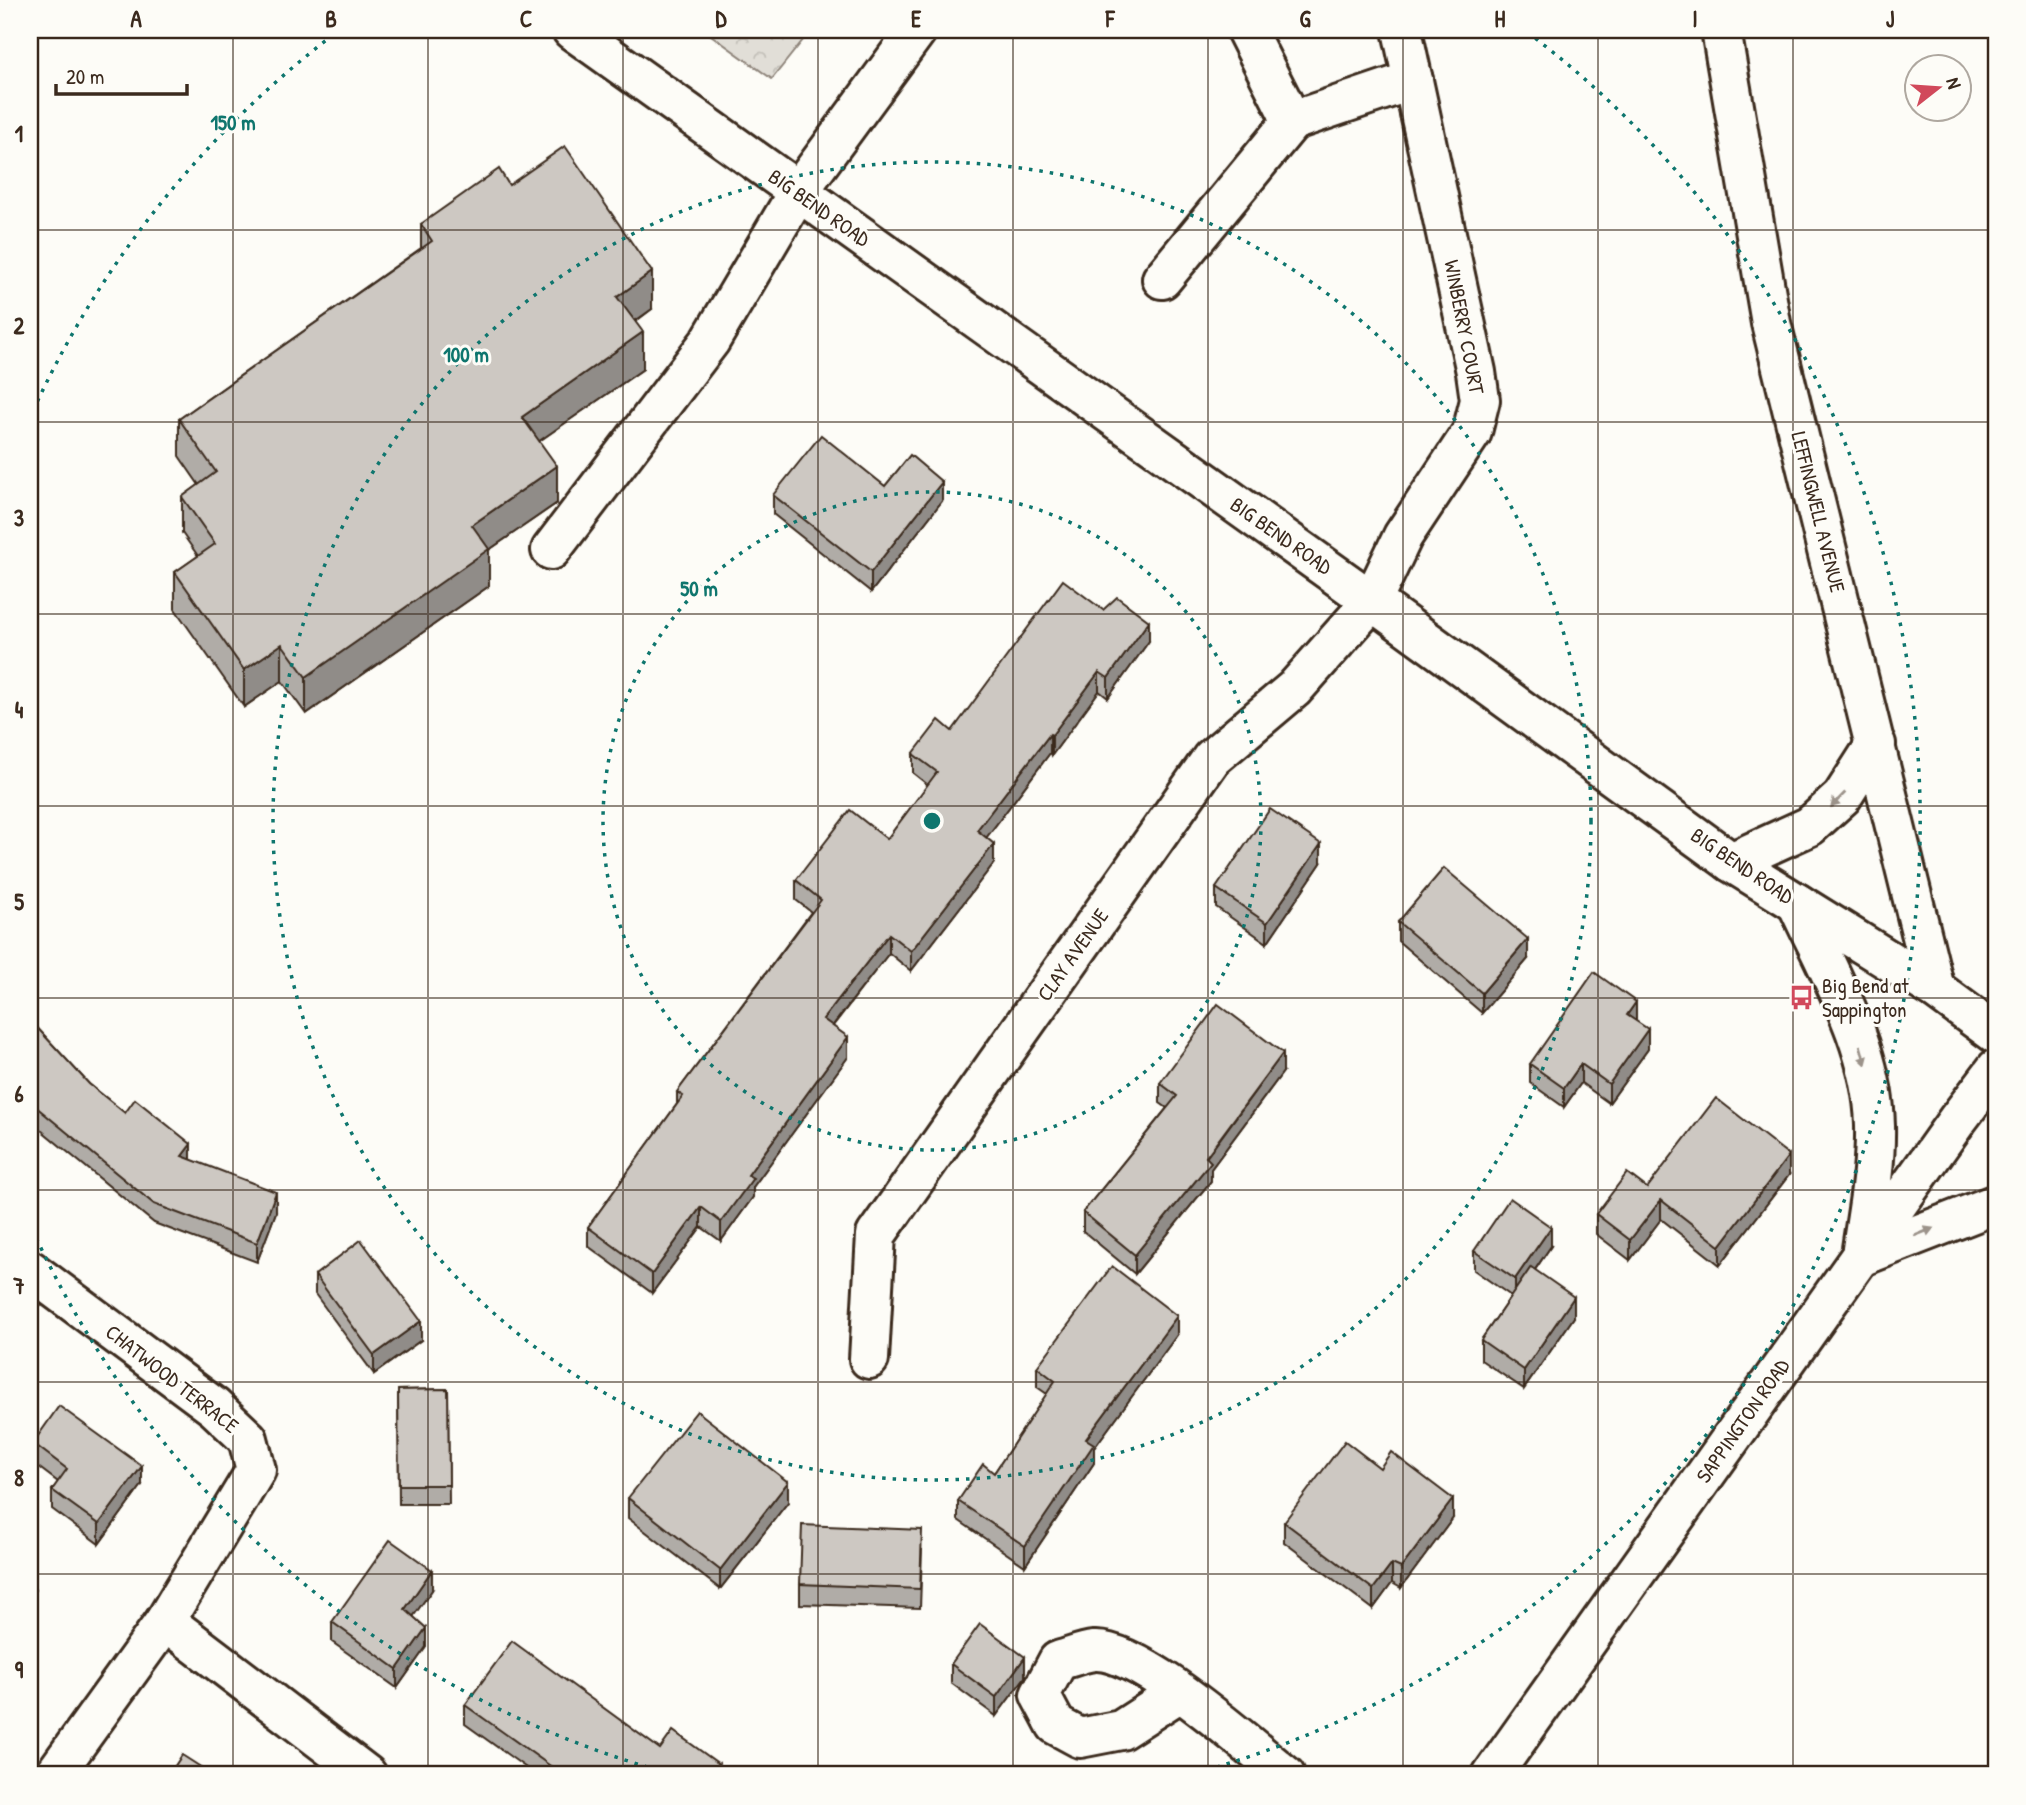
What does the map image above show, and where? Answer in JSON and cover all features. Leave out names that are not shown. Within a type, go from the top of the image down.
[{"type":"street","name":"BIG BEND ROAD","points":[[572,30],[1373,601],[1731,862],[1935,989],[1996,1034]]},
{"type":"street","points":[[551,550],[710,341],[798,192],[918,30]]},
{"type":"street","points":[[1245,30],[1292,121]]},
{"type":"street","name":"WINBERRY COURT","points":[[1373,601],[1403,536],[1472,432],[1480,400],[1402,30]]},
{"type":"street","name":"LEFFINGWELL AVENUE","points":[[1721,30],[1771,323],[1935,989]]},
{"type":"street","points":[[1162,279],[1292,121],[1413,80]]},
{"type":"street","name":"CLAY AVENUE","points":[[869,1359],[876,1235],[1213,758],[1294,688],[1373,601]]},
{"type":"street","points":[[1731,862],[1810,825],[1842,797],[1876,744]]},
{"type":"street","points":[[1797,903],[1848,1014],[1863,1053],[1870,1087],[1875,1123],[1874,1164],[1860,1257],[1996,1204]]},
{"type":"street","name":"SAPPINGTON ROAD","points":[[1492,1775],[1996,1069]]},
{"type":"street","name":"CHATWOOD TERRACE","points":[[30,1270],[214,1407],[248,1439],[256,1469],[165,1621],[54,1775]]},
{"type":"street","points":[[165,1621],[367,1775]]},
{"type":"street","points":[[1180,1692],[1285,1775]]},
{"type":"green space","points":[[704,30],[811,30],[772,79]]},
{"type":"building","points":[[565,146],[652,272],[617,297],[643,332],[522,417],[557,466],[472,525],[489,549],[306,677],[282,644],[244,670],[175,572],[215,544],[182,497],[216,472],[179,419],[432,241],[421,224],[499,169],[509,185]]},
{"type":"building","points":[[821,435],[885,486],[910,455],[942,482],[871,572],[773,495]]},
{"type":"building","points":[[1063,580],[1103,610],[1117,597],[1149,621],[1108,678],[1099,672],[977,830],[994,844],[911,951],[889,934],[823,1019],[848,1037],[748,1175],[753,1178],[721,1222],[701,1207],[652,1274],[588,1227],[683,1096],[677,1092],[821,900],[796,880],[850,810],[887,839],[937,772],[913,754],[939,720],[952,731]]},
{"type":"building","points":[[1270,809],[1321,844],[1267,923],[1216,888]]},
{"type":"building","points":[[1444,868],[1528,939],[1482,993],[1398,922]]},
{"type":"building","points":[[1594,972],[1636,1002],[1627,1015],[1648,1029],[1609,1084],[1581,1064],[1564,1088],[1530,1064]]},
{"type":"building","points":[[1218,1004],[1283,1053],[1206,1157],[1211,1162],[1135,1255],[1083,1212],[1177,1096],[1160,1083]]},
{"type":"building","points":[[30,1020],[89,1084],[125,1113],[135,1099],[191,1144],[182,1156],[276,1192],[257,1243],[154,1204],[35,1106],[30,1101]]},
{"type":"building","points":[[1716,1098],[1789,1155],[1720,1246],[1661,1200],[1630,1240],[1596,1214],[1627,1173],[1647,1188]]},
{"type":"building","points":[[1510,1198],[1551,1227],[1515,1279],[1474,1251]]},
{"type":"building","points":[[361,1240],[421,1321],[374,1355],[315,1275]]},
{"type":"building","points":[[1112,1266],[1177,1316],[1086,1439],[1094,1444],[1025,1546],[958,1501],[983,1464],[994,1473],[1055,1381],[1037,1367]]},
{"type":"building","points":[[1531,1267],[1574,1297],[1524,1370],[1481,1340]]},
{"type":"building","points":[[448,1389],[449,1485],[399,1485],[398,1390]]},
{"type":"building","points":[[59,1406],[142,1466],[99,1524],[52,1490],[67,1469],[33,1443]]},
{"type":"building","points":[[697,1411],[788,1482],[720,1570],[628,1498]]},
{"type":"building","points":[[1345,1441],[1380,1468],[1391,1452],[1453,1499],[1401,1568],[1392,1564],[1373,1589],[1284,1522]]},
{"type":"building","points":[[802,1525],[922,1530],[920,1589],[800,1584]]},
{"type":"building","points":[[390,1540],[432,1570],[405,1609],[426,1628],[397,1669],[332,1622]]},
{"type":"building","points":[[980,1624],[1025,1657],[996,1697],[951,1664]]},
{"type":"building","points":[[512,1641],[660,1749],[673,1731],[719,1764],[711,1775],[563,1775],[465,1705]]},
{"type":"building","points":[[182,1755],[213,1775],[169,1775]]},
{"type":"building","points":[[1162,1769],[1170,1775],[1158,1775]]},
{"type":"place","name":"Big Bend at Sappington","points":[[1802,998]]}]
